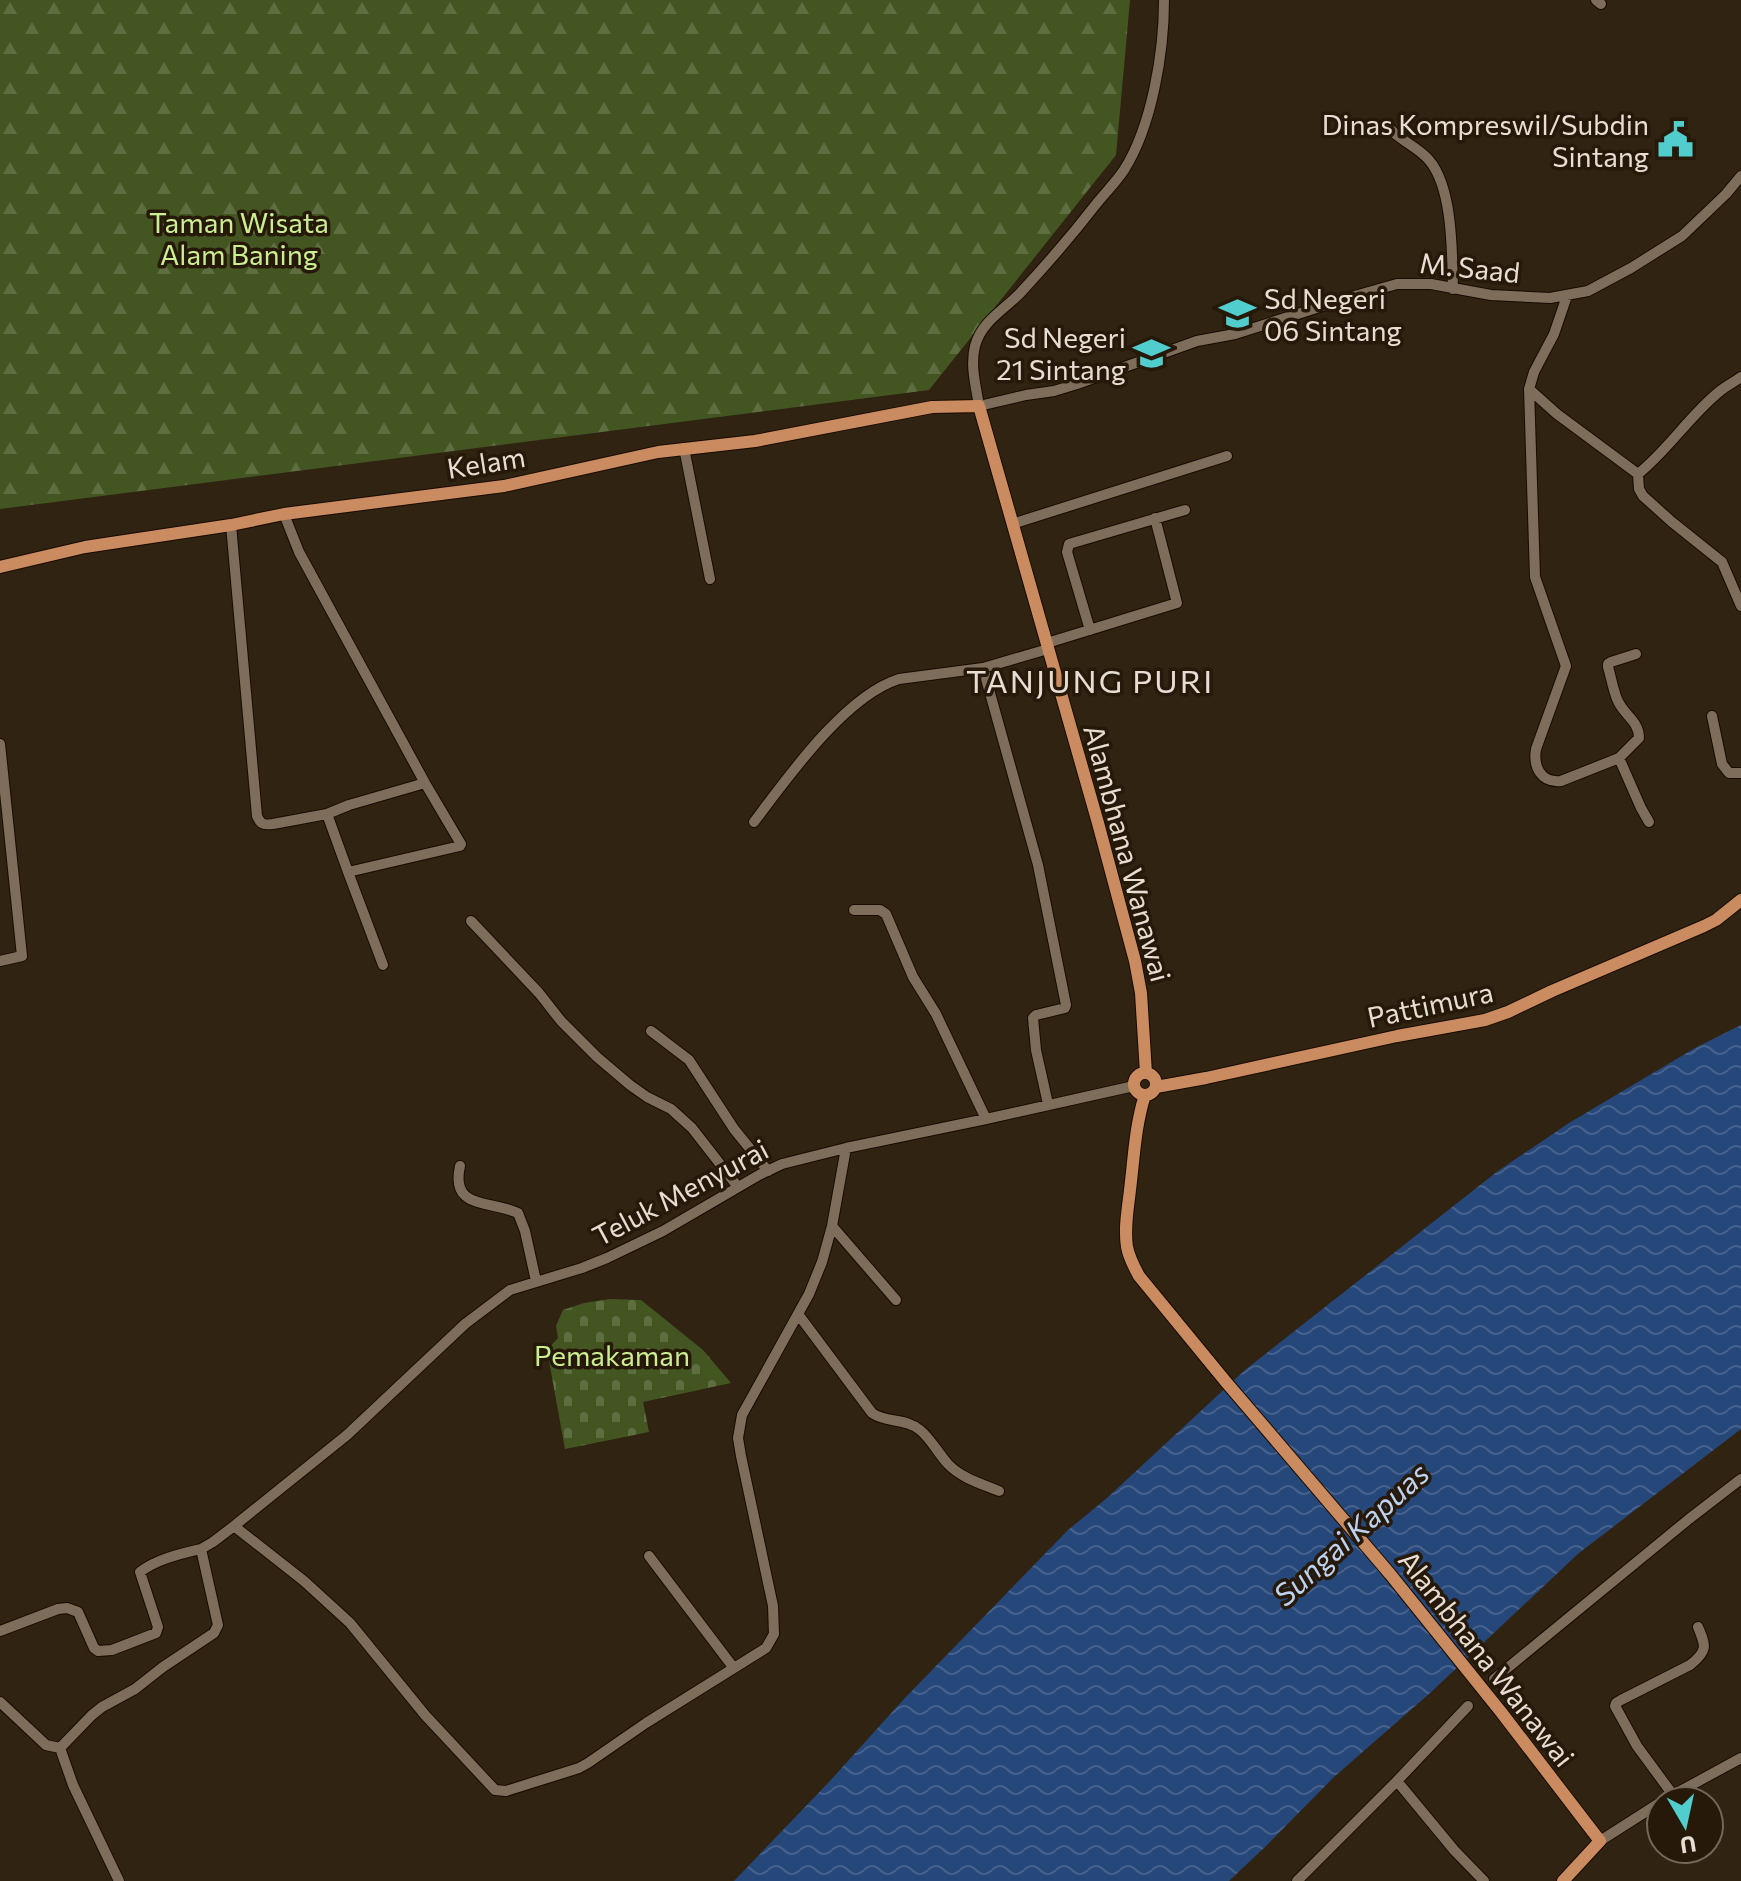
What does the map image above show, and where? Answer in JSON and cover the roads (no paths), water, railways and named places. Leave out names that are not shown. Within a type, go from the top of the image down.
[{"type":"main road","name":"Kelam","points":[[0,567],[85,547],[284,514],[504,486],[684,448],[755,441],[932,407],[979,406]]},
{"type":"main road","name":"Alambhana Wanawai","points":[[979,406],[1135,961],[1141,993],[1146,1073]]},
{"type":"main road","name":"Pattimura","points":[[1156,1087],[1485,1020],[1704,926],[1741,900]]},
{"type":"main road","points":[[1146,1073],[1153,1076],[1156,1087],[1152,1093],[1145,1095],[1134,1086],[1139,1075],[1146,1073]]},
{"type":"main road","name":"Alambhana Wanawai","points":[[1145,1095],[1127,1215],[1127,1250],[1139,1276],[1390,1574],[1600,1841]]},
{"type":"main road","points":[[1563,1881],[1600,1841]]},
{"type":"street","name":"Alambhana Wanawai","points":[[979,406],[974,356],[986,323],[1019,295],[1061,249],[1124,169],[1136,146],[1154,91],[1164,0]]},
{"type":"street","points":[[1386,124],[1420,150],[1432,163],[1441,181],[1448,212],[1453,289]]},
{"type":"street","name":"M. Saad","points":[[979,406],[1054,391],[1197,341],[1235,334],[1397,284],[1431,284],[1491,295],[1550,298],[1588,291],[1682,236],[1741,176]]},
{"type":"street","points":[[1567,296],[1529,389],[1535,577],[1566,666],[1536,749],[1536,762],[1543,776],[1552,782],[1561,781],[1619,758],[1636,743],[1640,733],[1617,699],[1608,664],[1636,654]]},
{"type":"street","points":[[1638,474],[1657,458],[1708,402],[1741,377]]},
{"type":"street","points":[[1529,389],[1557,414],[1638,474],[1643,496],[1722,562],[1741,606]]},
{"type":"street","points":[[684,448],[710,579]]},
{"type":"street","points":[[1012,524],[1227,456]]},
{"type":"street","points":[[1090,630],[1067,547],[1069,544],[1185,510]]},
{"type":"street","points":[[284,514],[299,552],[461,844],[348,872]]},
{"type":"street","points":[[754,822],[834,724],[861,701],[888,684],[899,679],[983,668],[1177,603],[1155,518]]},
{"type":"street","points":[[231,525],[257,816],[260,822],[264,825],[327,814],[425,783]]},
{"type":"street","points":[[983,668],[1038,865],[1066,1005],[1065,1008],[1033,1018],[1036,1050],[1048,1104]]},
{"type":"street","points":[[1712,716],[1722,764],[1729,773],[1741,773]]},
{"type":"street","points":[[0,744],[22,953],[19,958],[0,961]]},
{"type":"street","points":[[1619,758],[1649,822]]},
{"type":"street","points":[[327,814],[383,965]]},
{"type":"street","points":[[854,910],[880,910],[886,914],[913,977],[936,1014],[986,1119]]},
{"type":"street","points":[[471,921],[597,1057],[630,1085],[671,1109],[692,1128],[738,1187]]},
{"type":"street","points":[[651,1031],[689,1060],[734,1129],[768,1171]]},
{"type":"street","name":"Teluk Menyurai","points":[[0,1631],[67,1608],[78,1612],[98,1651],[112,1650],[156,1633],[158,1627],[140,1572],[169,1558],[201,1549],[234,1526],[347,1435],[465,1324],[510,1290],[607,1258],[663,1231],[768,1171],[806,1157],[1134,1086]]},
{"type":"street","points":[[234,1526],[304,1581],[350,1623],[425,1715],[495,1790],[506,1791],[579,1768],[597,1758],[646,1723],[766,1648],[774,1634],[773,1606],[741,1456],[739,1424],[822,1262],[846,1148]]},
{"type":"street","points":[[460,1166],[457,1179],[460,1192],[472,1201],[518,1213],[536,1281]]},
{"type":"street","points":[[832,1226],[896,1300]]},
{"type":"street","points":[[798,1314],[872,1413],[920,1429],[949,1465],[973,1481],[999,1491]]},
{"type":"street","points":[[1494,1679],[1741,1479]]},
{"type":"street","points":[[60,1748],[92,1715],[135,1689],[214,1633],[218,1625],[217,1617],[201,1549]]},
{"type":"street","points":[[649,1556],[733,1667]]},
{"type":"street","points":[[1666,1785],[1637,1746],[1615,1706],[1698,1659],[1705,1649],[1698,1627]]},
{"type":"street","points":[[0,1702],[46,1745],[60,1748]]},
{"type":"street","points":[[1297,1881],[1468,1706]]},
{"type":"street","points":[[60,1748],[73,1785],[119,1881]]},
{"type":"street","points":[[1691,1785],[1741,1758]]},
{"type":"street","points":[[1397,1781],[1484,1881]]},
{"type":"street","points":[[1600,1841],[1645,1812]]},
{"type":"water","name":"Sungai Kapuas","points":[[1741,1025],[1741,1429],[1579,1553],[1429,1694],[1334,1777],[1229,1881],[734,1881],[1068,1530],[1107,1498],[1245,1370],[1498,1171],[1569,1123],[1695,1048]]},
{"type":"place","name":"Dinas Kompreswil/Subdin Sintang","points":[[1675,140]]},
{"type":"place","name":"Sd Negeri 06 Sintang","points":[[1238,314]]},
{"type":"place","name":"Sd Negeri 21 Sintang","points":[[1152,353]]},
{"type":"district","name":"TANJUNG PURI","points":[[1090,680]]},
{"type":"park label","name":"Taman Wisata Alam Baning","points":[[239,238]]},
{"type":"park label","name":"Pemakaman","points":[[612,1355]]}]
